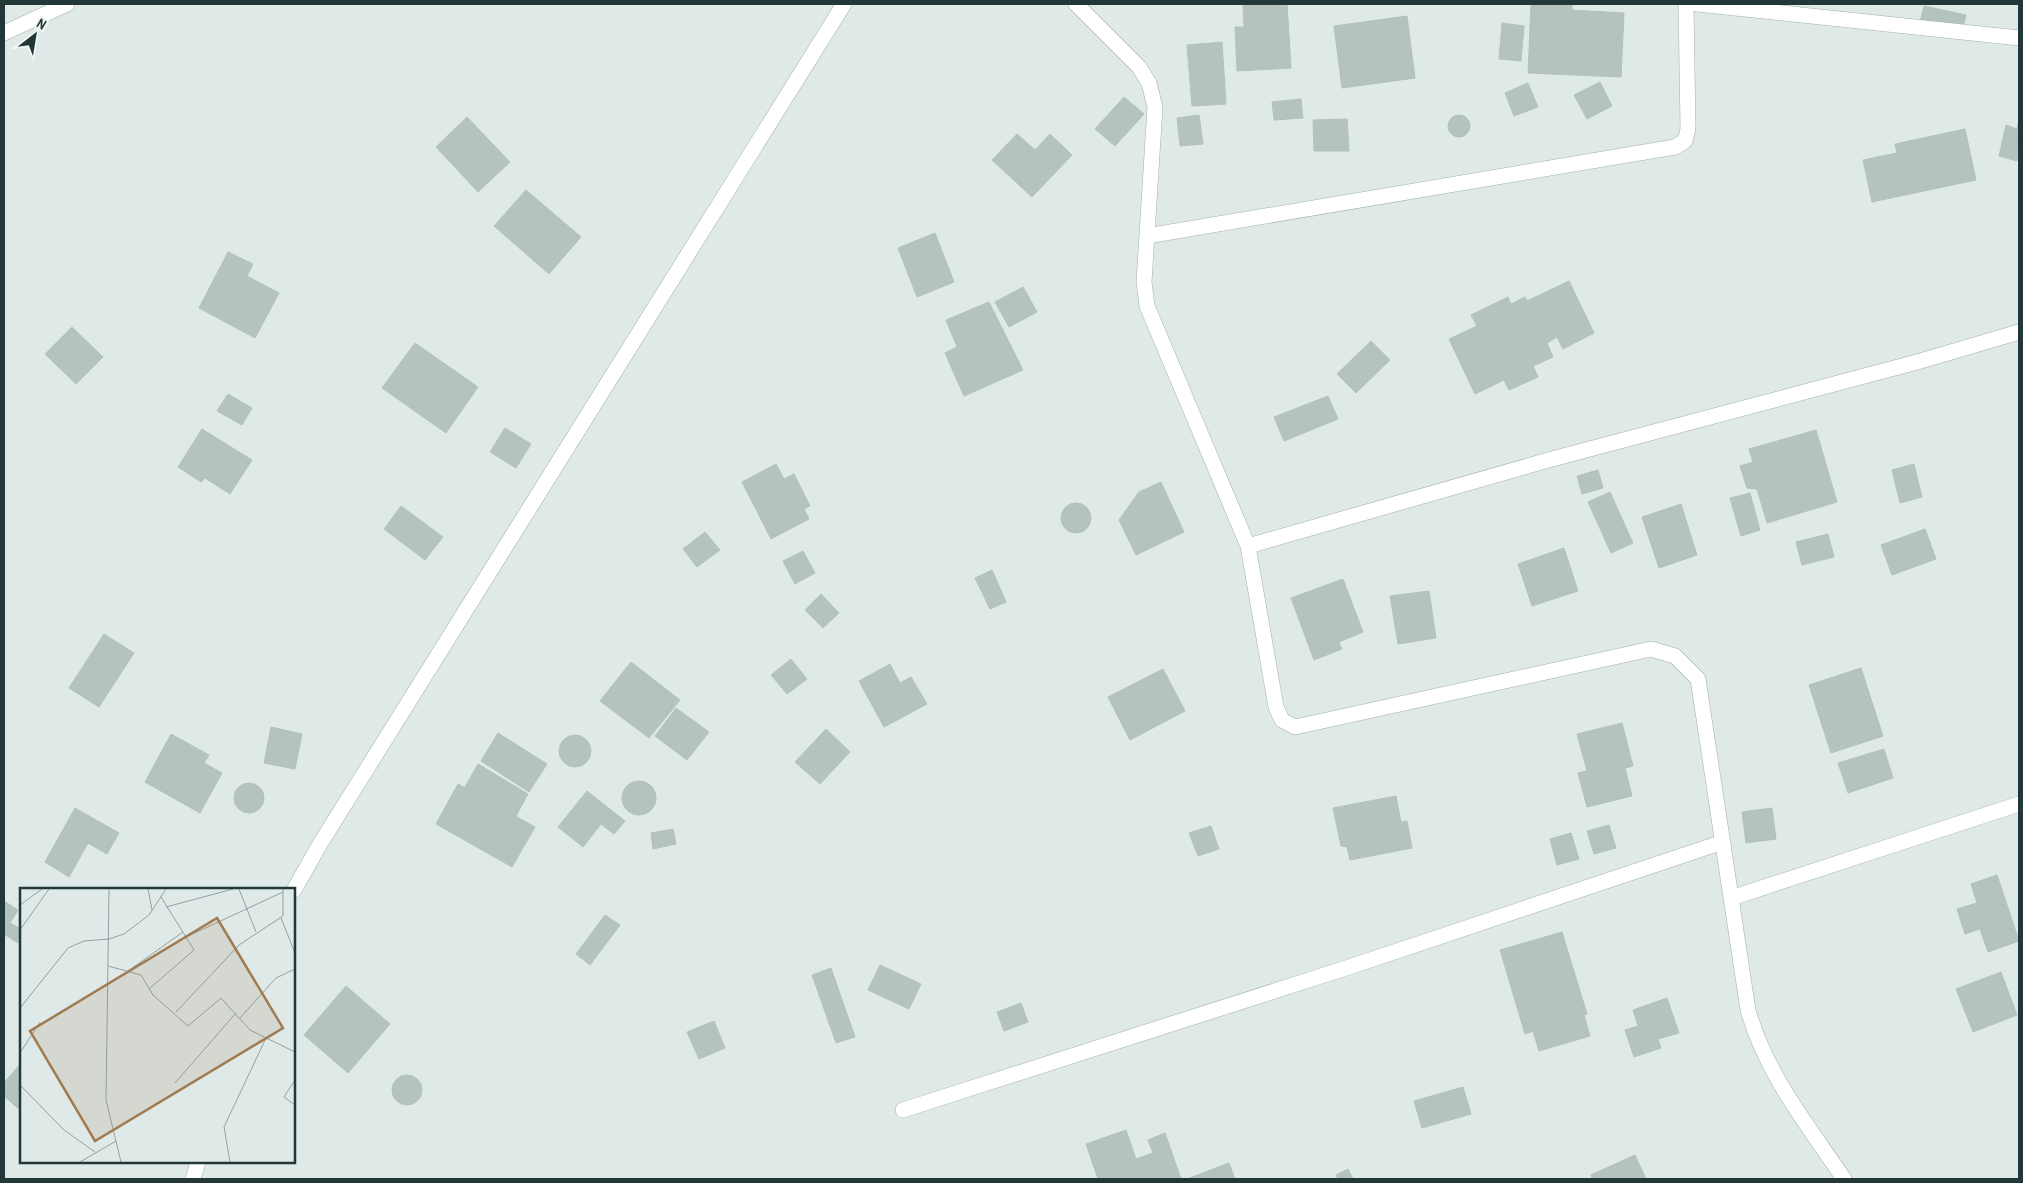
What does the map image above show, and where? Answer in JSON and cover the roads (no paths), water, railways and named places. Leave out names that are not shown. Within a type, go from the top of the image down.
[{"type":"street","points":[[4,32],[66,4]]},
{"type":"street","points":[[295,888],[428,671],[844,4]]},
{"type":"street","points":[[1076,4],[1140,67],[1149,83],[1155,107],[1144,282],[1147,306],[1248,546],[1276,707],[1282,720],[1295,727],[1651,649],[1675,656],[1698,679],[1748,1010],[1757,1040],[1775,1077],[1844,1179]]},
{"type":"street","points":[[1147,236],[1675,147],[1685,141],[1688,129],[1686,4]]},
{"type":"street","points":[[1697,4],[2019,38]]},
{"type":"street","points":[[1248,546],[1552,459],[1917,362],[2019,332]]},
{"type":"street","points":[[1731,898],[2019,804]]},
{"type":"street","points":[[903,1110],[1343,969],[1723,842]]},
{"type":"street","points":[[193,1179],[198,1163]]}]
